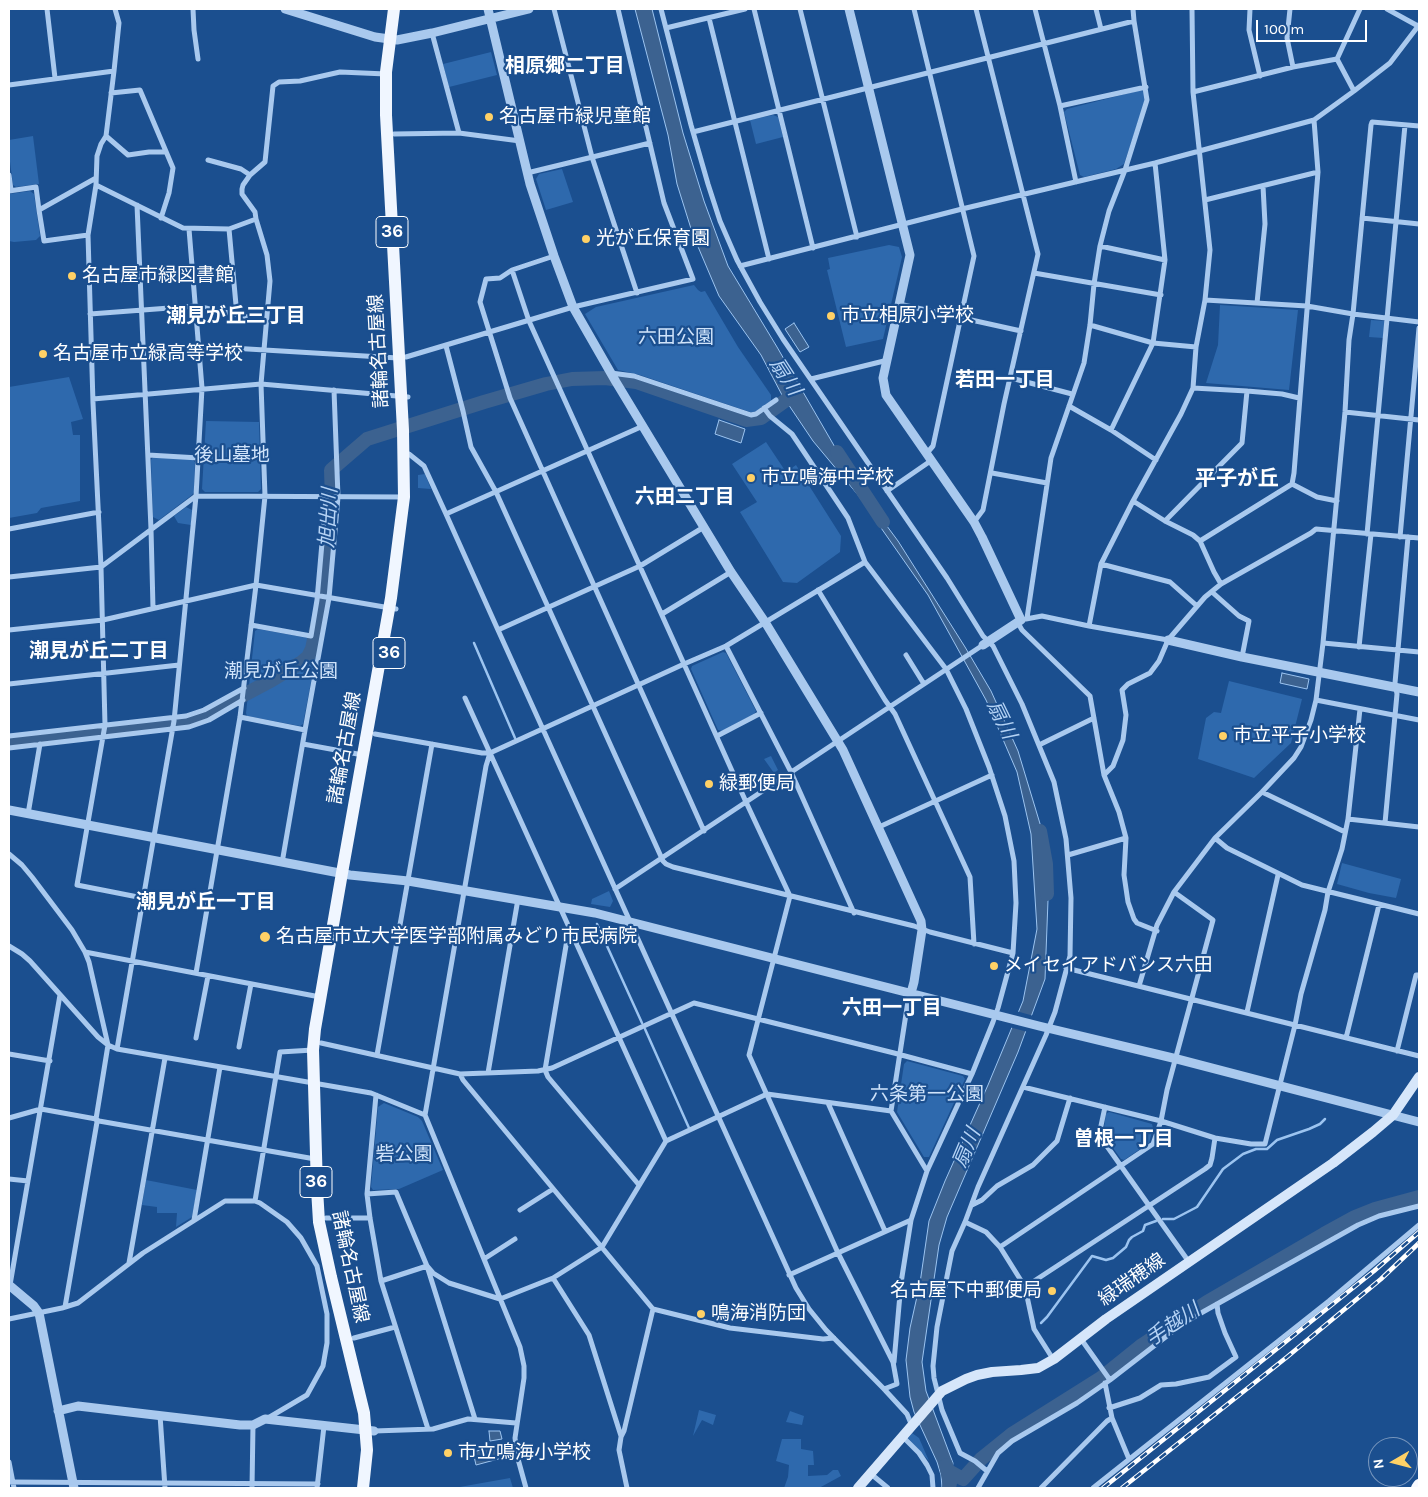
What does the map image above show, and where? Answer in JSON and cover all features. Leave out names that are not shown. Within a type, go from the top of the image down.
[{"type":"main road","name":"諸輪名古屋線","points":[[394,9],[394,134],[402,357]]},
{"type":"main road","name":"諸輪名古屋線","points":[[317,1047],[346,874],[363,755],[407,535],[406,426],[386,115],[386,74],[402,9]]},
{"type":"main road","name":"諸輪名古屋線","points":[[372,1488],[375,1456],[330,1277],[319,1222],[316,1159],[317,1047],[321,998],[375,734],[393,608]]},
{"type":"main road","name":"緑瑞穂線","points":[[858,1488],[937,1396],[949,1387],[977,1375],[1038,1368],[1054,1359],[1113,1314],[1333,1164],[1393,1115],[1419,1076]]},
{"type":"main road","name":"諸輪名古屋線","points":[[317,1084],[326,1218],[369,1399],[369,1430],[363,1488]]},
{"type":"street","points":[[47,9],[55,78]]},
{"type":"street","points":[[115,9],[119,23],[112,92],[106,136],[97,156],[96,185],[88,235],[103,620],[104,731],[77,885],[143,898]]},
{"type":"street","points":[[193,9],[198,59]]},
{"type":"street","points":[[285,9],[374,37],[393,40],[432,33],[529,9]]},
{"type":"street","points":[[488,9],[527,173],[573,307],[731,572],[765,622],[843,750],[918,913],[922,930],[914,982],[908,1001],[891,1111],[927,1171]]},
{"type":"street","points":[[554,9],[592,157],[637,293]]},
{"type":"street","points":[[198,346],[402,357],[446,346],[573,307],[693,279],[664,203],[618,9]]},
{"type":"street","points":[[661,9],[708,184],[720,221],[740,266],[768,316],[947,578],[986,643],[993,646],[1009,676],[1054,782],[1068,855],[1071,898],[1070,956],[1055,1012],[1044,1027],[1023,1087],[978,1187],[972,1206],[952,1251],[937,1327],[933,1366],[937,1396],[960,1453],[975,1461],[986,1470]]},
{"type":"street","points":[[666,28],[745,9]]},
{"type":"street","points":[[754,9],[813,248]]},
{"type":"street","points":[[800,9],[857,237]]},
{"type":"street","points":[[849,9],[910,254],[883,378],[886,395],[974,522],[1022,620]]},
{"type":"street","points":[[887,491],[929,456],[933,446],[974,256],[914,9]]},
{"type":"street","points":[[974,522],[983,510],[992,473],[1004,404],[1038,254],[976,9]]},
{"type":"street","points":[[1035,9],[1060,106],[1076,182]]},
{"type":"street","points":[[1096,9],[1101,29]]},
{"type":"street","points":[[1133,9],[1147,100],[1125,170],[1109,211],[1100,246],[1084,363],[1059,432],[1052,458],[1022,620],[1022,630],[1090,696],[1104,775],[1120,812],[1126,838],[1124,875],[1128,902],[1137,923],[1157,931]]},
{"type":"street","points":[[1089,626],[1101,564],[1193,388],[1196,347],[1205,300],[1210,250],[1193,92],[1192,9]]},
{"type":"street","points":[[1250,9],[1249,30],[1260,76]]},
{"type":"street","points":[[1290,9],[1286,38],[1293,67]]},
{"type":"street","points":[[1337,59],[1360,9]]},
{"type":"street","points":[[740,266],[1155,163],[1314,120],[1390,63],[1419,26],[1388,9]]},
{"type":"street","points":[[709,18],[769,259]]},
{"type":"street","points":[[693,132],[1134,21]]},
{"type":"street","points":[[432,33],[459,133]]},
{"type":"street","points":[[1193,92],[1293,67],[1337,59]]},
{"type":"street","points":[[1337,59],[1354,91]]},
{"type":"street","points":[[9,84],[114,71]]},
{"type":"street","points":[[196,973],[243,699],[265,496],[261,384],[270,281],[267,255],[255,212],[242,194],[243,185],[250,175],[264,162],[271,96],[275,84],[300,82],[340,72],[386,74]]},
{"type":"street","points":[[1060,106],[1146,87]]},
{"type":"street","points":[[112,92],[140,90],[173,168],[161,218]]},
{"type":"street","points":[[1200,541],[1292,484],[1318,172],[1314,120]]},
{"type":"street","points":[[1139,986],[1157,931],[1157,925],[1174,892],[1215,838],[1294,758],[1311,720],[1316,700],[1323,644],[1345,412],[1349,340],[1371,126],[1372,122],[1419,126]]},
{"type":"street","points":[[1359,647],[1405,125]]},
{"type":"street","points":[[394,134],[459,133],[520,141]]},
{"type":"street","points":[[106,136],[128,155],[166,152]]},
{"type":"street","points":[[527,173],[650,143]]},
{"type":"street","points":[[208,160],[241,169],[250,175]]},
{"type":"street","points":[[1111,430],[1153,343],[1165,260],[1155,163]]},
{"type":"street","points":[[1205,200],[1318,172]]},
{"type":"street","points":[[9,175],[10,190],[36,187],[44,240],[88,235]]},
{"type":"street","points":[[39,210],[96,178]]},
{"type":"street","points":[[96,185],[183,228],[228,228],[256,219]]},
{"type":"street","points":[[1257,303],[1265,224],[1264,186]]},
{"type":"street","points":[[137,205],[153,608]]},
{"type":"street","points":[[1362,218],[1419,224]]},
{"type":"street","points":[[228,228],[236,305],[235,314]]},
{"type":"street","points":[[117,1049],[174,723],[196,496],[202,388],[190,229]]},
{"type":"street","points":[[1100,246],[1165,260]]},
{"type":"street","points":[[554,256],[512,270],[500,278],[486,279],[480,302],[509,396],[637,685],[704,830]]},
{"type":"street","points":[[512,270],[529,320],[790,896],[749,1055],[838,1253],[894,1362]]},
{"type":"street","points":[[1034,273],[1160,295]]},
{"type":"street","points":[[1205,300],[1307,306],[1419,322]]},
{"type":"street","points":[[899,304],[1021,331]]},
{"type":"street","points":[[90,314],[196,306],[266,321]]},
{"type":"street","points":[[1090,325],[1153,343],[1196,347]]},
{"type":"street","points":[[1400,537],[1419,328]]},
{"type":"street","points":[[446,346],[471,447],[496,492],[661,859],[666,864],[673,866],[914,926],[922,930],[1013,953]]},
{"type":"street","points":[[811,379],[888,359]]},
{"type":"street","points":[[613,377],[634,376],[745,414],[756,414],[776,400]]},
{"type":"street","points":[[1011,378],[1072,394]]},
{"type":"street","points":[[93,399],[261,384],[404,396]]},
{"type":"street","points":[[1193,388],[1282,394],[1299,398]]},
{"type":"street","points":[[282,863],[302,744],[323,597],[332,497],[337,468],[334,390]]},
{"type":"street","points":[[1165,521],[1242,443],[1247,391]]},
{"type":"street","points":[[1069,406],[1111,430],[1156,460]]},
{"type":"street","points":[[765,409],[770,416],[792,434],[848,518],[864,562],[946,669],[966,709],[992,775],[1005,816],[1014,861],[1016,903],[1013,953],[996,1015],[972,1074],[927,1171],[911,1220],[901,1283],[894,1362],[897,1384],[884,1389]]},
{"type":"street","points":[[1345,412],[1419,420]]},
{"type":"street","points":[[446,514],[643,426]]},
{"type":"street","points":[[407,453],[424,466],[790,1275],[809,1310],[907,1414],[913,1424]]},
{"type":"street","points":[[148,455],[199,458]]},
{"type":"street","points":[[992,473],[1047,482]]},
{"type":"street","points":[[1292,484],[1317,497],[1337,502]]},
{"type":"street","points":[[9,577],[101,567],[196,496],[406,498]]},
{"type":"street","points":[[251,626],[311,636],[323,597],[332,497]]},
{"type":"street","points":[[1133,501],[1165,521],[1193,535],[1200,541],[1221,584]]},
{"type":"street","points":[[9,528],[99,512]]},
{"type":"street","points":[[498,630],[640,566],[704,527]]},
{"type":"street","points":[[1104,775],[1113,766],[1123,740],[1126,715],[1122,690],[1128,684],[1150,673],[1158,662],[1168,640],[1197,606],[1221,584],[1316,529],[1419,538]]},
{"type":"street","points":[[1385,823],[1397,694],[1395,688],[1408,537]]},
{"type":"street","points":[[375,734],[490,753],[592,705],[726,646],[864,562]]},
{"type":"street","points":[[1101,564],[1170,582],[1197,606]]},
{"type":"street","points":[[662,614],[731,572]]},
{"type":"street","points":[[9,630],[103,620],[256,585],[393,608]]},
{"type":"street","points":[[818,590],[895,714],[970,877],[974,944]]},
{"type":"street","points":[[1212,592],[1239,616],[1250,621],[1242,657]]},
{"type":"street","points":[[615,889],[1022,620],[1042,616],[1419,692]]},
{"type":"street","points":[[1323,644],[1419,652]]},
{"type":"street","points":[[726,646],[791,772],[854,912]]},
{"type":"street","points":[[906,655],[924,684]]},
{"type":"street","points":[[9,684],[179,665]]},
{"type":"street","points":[[9,736],[104,731],[174,723],[244,690]]},
{"type":"street","points":[[465,698],[666,1141]]},
{"type":"street","points":[[9,748],[40,744],[104,731],[174,723],[188,728],[209,720],[243,699]]},
{"type":"street","points":[[1316,700],[1419,720]]},
{"type":"street","points":[[1023,1087],[1161,1121],[1215,1138],[1251,1144],[1265,1144],[1301,994],[1325,910],[1328,892],[1342,849],[1348,819],[1360,709]]},
{"type":"street","points":[[716,736],[761,714]]},
{"type":"street","points":[[240,718],[304,730]]},
{"type":"street","points":[[1039,745],[1094,718]]},
{"type":"street","points":[[28,814],[40,744]]},
{"type":"street","points":[[302,744],[363,755]]},
{"type":"street","points":[[377,1055],[432,744]]},
{"type":"street","points":[[490,753],[486,766],[425,1115],[520,1347],[524,1366],[524,1378],[515,1438],[518,1459],[526,1488]]},
{"type":"street","points":[[878,826],[992,775]]},
{"type":"street","points":[[1262,792],[1345,832]]},
{"type":"street","points":[[9,810],[282,863],[346,874],[408,881],[595,913],[1419,1122]]},
{"type":"street","points":[[1348,819],[1419,827]]},
{"type":"street","points":[[1068,855],[1126,838]]},
{"type":"street","points":[[1215,838],[1227,848],[1278,875],[1302,885],[1419,914]]},
{"type":"street","points":[[9,854],[32,877],[72,930],[85,952],[108,1045],[97,1122],[64,1307]]},
{"type":"street","points":[[1247,1012],[1278,875]]},
{"type":"street","points":[[1000,1247],[1153,1144],[1161,1121],[1213,920],[1174,892]]},
{"type":"street","points":[[488,1073],[518,899]]},
{"type":"street","points":[[1346,1038],[1379,905]]},
{"type":"street","points":[[569,928],[545,1070],[548,1077],[639,1185]]},
{"type":"street","points":[[9,946],[30,961],[98,1037],[117,1049],[376,1095],[425,1115]]},
{"type":"street","points":[[85,952],[321,998]]},
{"type":"street","points":[[1066,968],[1419,1056]]},
{"type":"street","points":[[1396,1050],[1416,975],[1419,975]]},
{"type":"street","points":[[196,1038],[208,976]]},
{"type":"street","points":[[239,1047],[251,984]]},
{"type":"street","points":[[60,994],[50,1061],[9,1285],[34,1306],[39,1313],[74,1485]]},
{"type":"street","points":[[254,1201],[280,1052],[317,1047],[377,1055],[460,1074],[545,1070],[694,1002],[972,1074]]},
{"type":"street","points":[[9,1054],[50,1061]]},
{"type":"street","points":[[129,1263],[165,1058]]},
{"type":"street","points":[[194,1220],[220,1067]]},
{"type":"street","points":[[460,1074],[653,1309],[730,1328],[823,1339],[834,1338]]},
{"type":"street","points":[[427,1266],[433,1273],[449,1283],[500,1299],[553,1278],[602,1247],[666,1141],[767,1094],[891,1111]]},
{"type":"street","points":[[376,1095],[367,1194],[370,1218],[381,1281],[428,1429]]},
{"type":"street","points":[[972,1206],[982,1200],[997,1186],[1034,1165],[1058,1141],[1070,1098]]},
{"type":"street","points":[[828,1103],[885,1231]]},
{"type":"street","points":[[1105,1107],[1099,1136],[1190,1262]]},
{"type":"street","points":[[9,1118],[41,1109],[316,1159]]},
{"type":"street","points":[[1025,1288],[1210,1165],[1215,1138]]},
{"type":"street","points":[[9,1179],[28,1181]]},
{"type":"street","points":[[520,1210],[553,1189]]},
{"type":"street","points":[[367,1194],[396,1192],[427,1266],[475,1419]]},
{"type":"street","points":[[9,1319],[78,1303],[129,1263],[225,1201],[254,1201],[287,1222],[301,1238],[317,1266],[328,1314],[327,1343],[323,1366],[307,1395],[265,1420],[253,1425],[78,1406],[58,1410]]},
{"type":"street","points":[[978,1488],[986,1470],[998,1453],[1012,1441],[1077,1403],[1186,1322],[1358,1225],[1379,1216],[1419,1206]]},
{"type":"street","points":[[326,1218],[370,1218]]},
{"type":"street","points":[[790,1275],[911,1220]]},
{"type":"street","points":[[965,1222],[986,1232],[1000,1247],[1025,1288],[1034,1329],[1054,1359]]},
{"type":"street","points":[[1093,1488],[1329,1301],[1419,1224]]},
{"type":"street","points":[[484,1258],[515,1239]]},
{"type":"street","points":[[381,1281],[427,1266]]},
{"type":"street","points":[[553,1278],[589,1335],[621,1437]]},
{"type":"street","points":[[1109,1408],[1140,1398],[1162,1385],[1209,1377],[1236,1357],[1225,1333],[1217,1304]]},
{"type":"street","points":[[627,1488],[619,1450],[653,1309]]},
{"type":"street","points":[[354,1338],[395,1327]]},
{"type":"street","points":[[1081,1339],[1110,1379]]},
{"type":"street","points":[[1105,1383],[1112,1418],[1129,1459]]},
{"type":"street","points":[[160,1415],[165,1486]]},
{"type":"street","points":[[1041,1488],[1107,1420],[1112,1418]]},
{"type":"street","points":[[265,1420],[369,1430],[433,1429],[468,1419],[516,1423]]},
{"type":"street","points":[[252,1486],[253,1425]]},
{"type":"street","points":[[11,1482],[74,1485],[317,1486],[324,1426]]},
{"type":"street","points":[[902,1437],[919,1453],[928,1465],[932,1475],[933,1488]]},
{"type":"street","points":[[9,1462],[11,1482],[14,1488]]},
{"type":"street","points":[[871,1474],[888,1488]]},
{"type":"green space","points":[[491,52],[497,75],[449,87],[443,64]]},
{"type":"green space","points":[[1141,90],[1145,93],[1146,98],[1124,164],[1116,169],[1084,177],[1080,175],[1064,112],[1067,109]]},
{"type":"green space","points":[[773,115],[778,117],[783,137],[756,144],[750,120]]},
{"type":"green space","points":[[33,136],[39,184],[16,187],[13,185],[9,140]]},
{"type":"green space","points":[[562,169],[573,202],[546,210],[536,179],[539,174]]},
{"type":"green space","points":[[30,191],[34,194],[40,236],[36,240],[9,241],[9,194]]},
{"type":"green space","points":[[889,245],[899,247],[902,257],[883,339],[846,347],[827,270],[830,269],[828,258]]},
{"type":"green space","name":"六田公園","points":[[694,285],[701,292],[705,291],[738,347],[771,395],[771,401],[755,412],[750,412],[640,375],[618,370],[585,314],[596,307]]},
{"type":"green space","points":[[1220,305],[1298,310],[1289,390],[1206,383],[1218,345]]},
{"type":"green space","points":[[1371,320],[1385,321],[1383,338],[1369,337]]},
{"type":"green space","points":[[69,377],[83,419],[71,422],[73,435],[80,435],[80,501],[41,508],[37,513],[9,518],[9,387]]},
{"type":"green space","name":"後山墓地","points":[[206,421],[259,422],[261,489],[258,492],[205,492],[202,489]]},
{"type":"green space","points":[[766,442],[786,472],[796,465],[841,536],[840,552],[797,583],[783,582],[740,512],[757,502],[732,464]]},
{"type":"green space","points":[[153,457],[192,459],[195,462],[194,492],[159,520],[153,517],[151,460]]},
{"type":"green space","points":[[425,474],[431,489],[418,488],[418,475]]},
{"type":"green space","points":[[186,507],[192,510],[191,525],[178,523],[174,516]]},
{"type":"green space","name":"潮見が丘公園","points":[[258,629],[319,640],[303,724],[300,726],[247,716],[255,631]]},
{"type":"green space","points":[[723,652],[726,653],[756,711],[754,714],[722,731],[718,730],[691,669],[692,666]]},
{"type":"green space","points":[[1229,681],[1302,699],[1291,743],[1254,778],[1198,759],[1206,718],[1214,712],[1221,713]]},
{"type":"green space","points":[[771,756],[778,770],[774,773],[764,759]]},
{"type":"green space","points":[[1342,863],[1401,879],[1396,898],[1337,884]]},
{"type":"green space","points":[[609,891],[613,901],[610,907],[591,904],[592,899]]},
{"type":"green space","name":"六条第一公園","points":[[907,1061],[963,1076],[965,1079],[929,1157],[924,1157],[897,1112],[904,1064]]},
{"type":"green space","name":"砦公園","points":[[384,1103],[418,1117],[422,1121],[443,1170],[399,1189],[373,1190],[371,1187],[378,1107]]},
{"type":"green space","points":[[1109,1112],[1152,1124],[1153,1128],[1149,1143],[1124,1160],[1121,1159],[1103,1134],[1106,1114]]},
{"type":"green space","points":[[146,1180],[197,1190],[192,1217],[176,1227],[177,1213],[157,1213],[157,1207],[142,1205]]},
{"type":"green space","points":[[699,1410],[716,1415],[713,1425],[702,1420],[693,1436]]},
{"type":"green space","points":[[790,1411],[804,1416],[802,1425],[786,1422]]},
{"type":"green space","points":[[912,1433],[919,1438],[929,1461],[908,1438]]},
{"type":"green space","points":[[782,1439],[801,1439],[801,1449],[813,1451],[814,1465],[808,1465],[808,1476],[827,1475],[833,1470],[838,1470],[841,1476],[819,1488],[784,1488],[788,1477],[789,1465],[776,1461]]},
{"type":"green space","points":[[510,1478],[513,1488],[454,1488]]},
{"type":"water","name":"扇川","points":[[635,9],[652,9],[683,133],[704,201],[728,266],[858,487],[898,541],[991,691],[1018,751],[1041,827],[1048,900],[1045,979],[1018,1052],[947,1217],[939,1245],[922,1362],[926,1391],[953,1463],[949,1488],[942,1488],[937,1462],[914,1412],[910,1397],[906,1360],[910,1328],[920,1283],[929,1221],[1023,1001],[1037,929],[1031,834],[1017,772],[986,700],[928,595],[858,495],[813,441],[782,395],[761,355],[719,296],[693,235],[677,184],[668,135]]},
{"type":"water","points":[[794,323],[809,347],[800,352],[785,329]]},
{"type":"water","points":[[719,420],[745,429],[741,443],[715,434]]},
{"type":"water","points":[[1282,673],[1309,679],[1307,689],[1280,683]]},
{"type":"water","points":[[489,1431],[500,1431],[502,1439],[490,1441]]},
{"type":"water","points":[[499,1445],[502,1458],[476,1465],[473,1452]]},
{"type":"pier","points":[[1016,1011],[1034,1016],[1028,1032],[1009,1027]]},
{"type":"waterway","name":"旭出川","points":[[9,741],[188,722],[208,714],[272,680],[308,657],[312,649],[322,602],[332,501],[331,470],[367,439],[484,402],[546,384],[572,379],[605,378],[636,382],[746,420],[761,418],[796,393]]},
{"type":"waterway","name":"扇川","points":[[837,452],[883,522]]},
{"type":"waterway","points":[[474,643],[515,738]]},
{"type":"waterway","name":"扇川","points":[[1040,831],[1046,864],[1047,894]]},
{"type":"waterway","points":[[597,924],[642,1023]]},
{"type":"waterway","points":[[645,1029],[689,1128]]},
{"type":"waterway","points":[[1163,1219],[1174,1219],[1197,1207],[1223,1169],[1243,1154],[1256,1149],[1267,1149],[1277,1140],[1309,1129],[1320,1124],[1325,1119]]},
{"type":"waterway","name":"手越川","points":[[947,1470],[963,1479],[981,1459],[1012,1434],[1101,1378],[1142,1345],[1207,1302],[1355,1217],[1375,1209],[1419,1197]]},
{"type":"waterway","points":[[1041,1323],[1092,1256],[1106,1260],[1113,1258],[1126,1247],[1132,1237],[1143,1231],[1145,1225],[1156,1221]]},
{"type":"waterway","name":"扇川","points":[[946,1465],[950,1483],[949,1488]]},
{"type":"railway","points":[[1103,1488],[1374,1271],[1419,1232]]},
{"type":"railway","points":[[1122,1488],[1287,1357],[1381,1279],[1419,1243]]},
{"type":"place","name":"名古屋市緑児童館","points":[[489,117]]},
{"type":"place","name":"光が丘保育園","points":[[586,239]]},
{"type":"place","name":"名古屋市緑図書館","points":[[72,276]]},
{"type":"place","name":"市立相原小学校","points":[[831,316]]},
{"type":"place","name":"名古屋市立緑高等学校","points":[[43,354]]},
{"type":"place","name":"市立鳴海中学校","points":[[751,478]]},
{"type":"place","name":"市立平子小学校","points":[[1223,736]]},
{"type":"place","name":"緑郵便局","points":[[709,784]]},
{"type":"place","name":"名古屋市立大学医学部附属みどり市民病院","points":[[265,937]]},
{"type":"place","name":"メイセイアドバンス六田","points":[[994,966]]},
{"type":"place","name":"名古屋下中郵便局","points":[[1052,1291]]},
{"type":"place","name":"鳴海消防団","points":[[701,1314]]},
{"type":"place","name":"市立鳴海小学校","points":[[448,1453]]},
{"type":"district","name":"相原郷二丁目","points":[[565,66]]},
{"type":"district","name":"潮見が丘三丁目","points":[[236,316]]},
{"type":"district","name":"若田一丁目","points":[[1005,380]]},
{"type":"district","name":"平子が丘","points":[[1237,479]]},
{"type":"district","name":"六田二丁目","points":[[685,497]]},
{"type":"district","name":"潮見が丘二丁目","points":[[99,651]]},
{"type":"district","name":"潮見が丘一丁目","points":[[206,902]]},
{"type":"district","name":"六田一丁目","points":[[892,1008]]},
{"type":"district","name":"曽根一丁目","points":[[1124,1139]]}]
